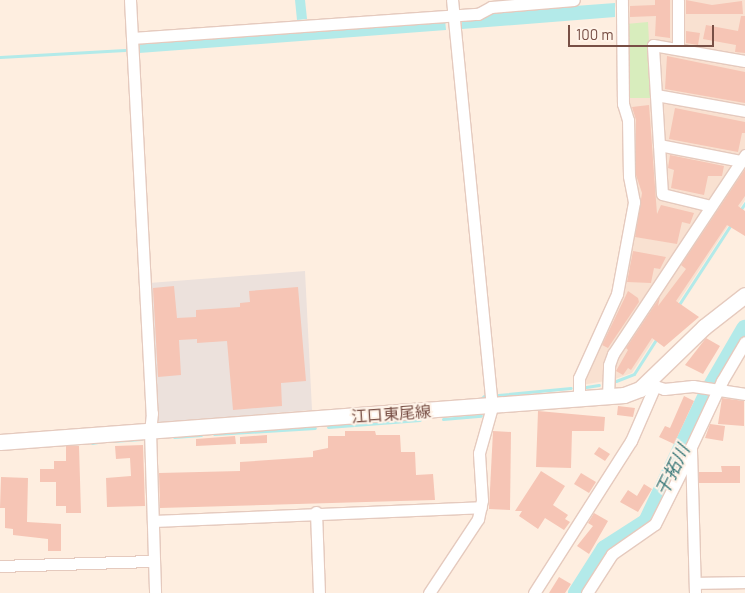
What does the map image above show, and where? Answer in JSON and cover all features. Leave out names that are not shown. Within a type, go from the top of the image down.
[{"type":"main road","name":"江口東尾線","points":[[0,442],[608,397],[640,390],[651,385],[685,344],[745,295]]},
{"type":"street","points":[[130,0],[152,413],[150,431],[155,593]]},
{"type":"street","points":[[430,593],[478,519],[481,507],[479,452],[492,407],[452,0]]},
{"type":"street","points":[[132,38],[478,14],[491,7],[574,0]]},
{"type":"street","points":[[579,400],[579,378],[617,294],[634,202],[629,176],[628,120],[623,104],[622,0]]},
{"type":"street","points":[[678,0],[678,49]]},
{"type":"street","points":[[711,206],[662,194],[652,45],[745,62]]},
{"type":"street","points":[[656,95],[745,111]]},
{"type":"street","points":[[608,397],[609,365],[613,354],[743,158],[659,145]]},
{"type":"street","points":[[587,593],[612,554],[655,524],[690,454],[718,389],[745,342]]},
{"type":"street","points":[[534,593],[631,442],[651,385],[705,387],[745,394]]},
{"type":"street","points":[[690,454],[695,588],[745,582]]},
{"type":"street","points":[[153,521],[316,512],[481,507]]},
{"type":"street","points":[[316,512],[319,593]]},
{"type":"street","points":[[0,566],[154,561]]},
{"type":"shaded area","points":[[617,0],[745,0],[745,200],[632,373],[612,380],[575,386],[612,297],[630,201]]},
{"type":"shaded area","points":[[305,271],[312,410],[156,423],[149,283]]},
{"type":"green space","points":[[648,22],[652,98],[625,98],[626,24]]},
{"type":"water","points":[[295,0],[305,0],[307,19],[297,20]]},
{"type":"water","points":[[615,3],[615,17],[462,29],[462,18],[495,12]]},
{"type":"water","points":[[445,19],[446,30],[139,53],[138,44]]},
{"type":"building","points":[[655,0],[670,0],[670,38],[655,36],[656,16],[630,17],[630,6],[655,5]]},
{"type":"building","points":[[686,0],[712,5],[742,1],[743,14],[686,14]]},
{"type":"building","points":[[741,16],[745,16],[745,53],[735,52],[736,45],[703,39],[706,25],[738,31]]},
{"type":"building","points":[[686,31],[700,33],[698,45],[686,43]]},
{"type":"building","points":[[667,56],[745,72],[745,103],[665,89]]},
{"type":"building","points":[[649,105],[657,214],[661,205],[694,213],[690,224],[682,222],[677,244],[635,237],[642,193],[636,175],[636,120],[632,107]]},
{"type":"building","points":[[675,108],[745,122],[745,133],[742,133],[738,152],[669,139]]},
{"type":"building","points":[[670,155],[724,166],[722,176],[708,176],[704,195],[671,188],[674,170],[668,168]]},
{"type":"building","points":[[745,169],[745,196],[738,206],[745,211],[745,236],[727,225],[676,301],[699,317],[664,347],[652,338],[631,370],[628,368],[623,375],[616,371],[628,350],[626,348],[660,297],[658,306],[686,269],[681,265]]},
{"type":"building","points":[[633,251],[666,257],[660,269],[654,268],[651,283],[627,282]]},
{"type":"building","points":[[174,286],[177,318],[196,317],[196,310],[240,307],[240,303],[250,302],[249,291],[298,287],[306,381],[281,383],[282,406],[233,410],[227,341],[197,343],[197,339],[179,340],[181,375],[158,377],[153,288]]},
{"type":"building","points":[[628,291],[638,298],[639,302],[608,348],[602,345]]},
{"type":"building","points":[[706,338],[720,346],[703,374],[685,365]]},
{"type":"building","points":[[684,396],[694,401],[674,444],[659,437],[665,426],[670,428]]},
{"type":"building","points":[[722,398],[744,401],[744,426],[718,424]]},
{"type":"building","points":[[618,406],[635,408],[633,417],[617,415]]},
{"type":"building","points":[[538,411],[605,417],[604,431],[572,431],[571,468],[536,467]]},
{"type":"building","points":[[710,424],[725,426],[723,441],[705,438]]},
{"type":"building","points":[[345,431],[375,431],[376,435],[400,435],[401,452],[415,452],[416,475],[433,474],[435,500],[160,508],[159,473],[240,471],[240,462],[313,457],[313,451],[328,448],[328,436],[345,436]]},
{"type":"building","points":[[493,431],[511,432],[510,510],[489,509]]},
{"type":"building","points":[[267,435],[267,443],[240,444],[240,437]]},
{"type":"building","points":[[235,436],[236,444],[196,446],[196,439]]},
{"type":"building","points":[[143,445],[145,506],[107,507],[106,478],[131,476],[130,458],[116,459],[115,446]]},
{"type":"building","points":[[66,446],[79,446],[81,513],[66,513],[66,506],[56,506],[56,482],[40,482],[40,469],[54,469],[54,461],[66,461]]},
{"type":"building","points":[[599,447],[610,454],[605,461],[594,454]]},
{"type":"building","points":[[721,466],[740,466],[740,483],[699,483],[699,472],[722,472]]},
{"type":"building","points":[[541,471],[565,486],[553,505],[568,515],[565,519],[570,522],[564,530],[545,518],[538,529],[519,516],[522,511],[515,511]]},
{"type":"building","points":[[581,473],[596,482],[589,493],[574,484]]},
{"type":"building","points":[[1,477],[28,478],[27,522],[61,524],[61,551],[48,551],[48,539],[13,535],[13,529],[5,528],[5,508],[0,508]]},
{"type":"building","points":[[644,484],[652,489],[638,512],[620,502],[628,490],[637,496]]},
{"type":"building","points":[[594,513],[608,521],[589,554],[577,546],[593,526],[588,523]]},
{"type":"building","points":[[559,577],[571,584],[565,593],[549,593]]},
{"type":"waterway","points":[[0,57],[125,50]]},
{"type":"waterway","points":[[739,212],[745,203]]},
{"type":"waterway","points":[[678,306],[732,223]]},
{"type":"waterway","name":"干拓川","points":[[577,593],[605,549],[647,522],[709,391],[745,329]]},
{"type":"waterway","points":[[616,381],[634,374],[657,338]]},
{"type":"waterway","points":[[586,387],[599,385]]},
{"type":"waterway","points":[[498,395],[571,388]]},
{"type":"waterway","points":[[481,399],[484,396]]},
{"type":"waterway","points":[[443,419],[481,416]]},
{"type":"waterway","points":[[328,427],[420,420]]},
{"type":"waterway","points":[[214,434],[315,428]]},
{"type":"waterway","points":[[174,437],[201,435]]},
{"type":"waterway","points":[[113,441],[141,439]]},
{"type":"waterway","points":[[92,443],[98,442]]}]
